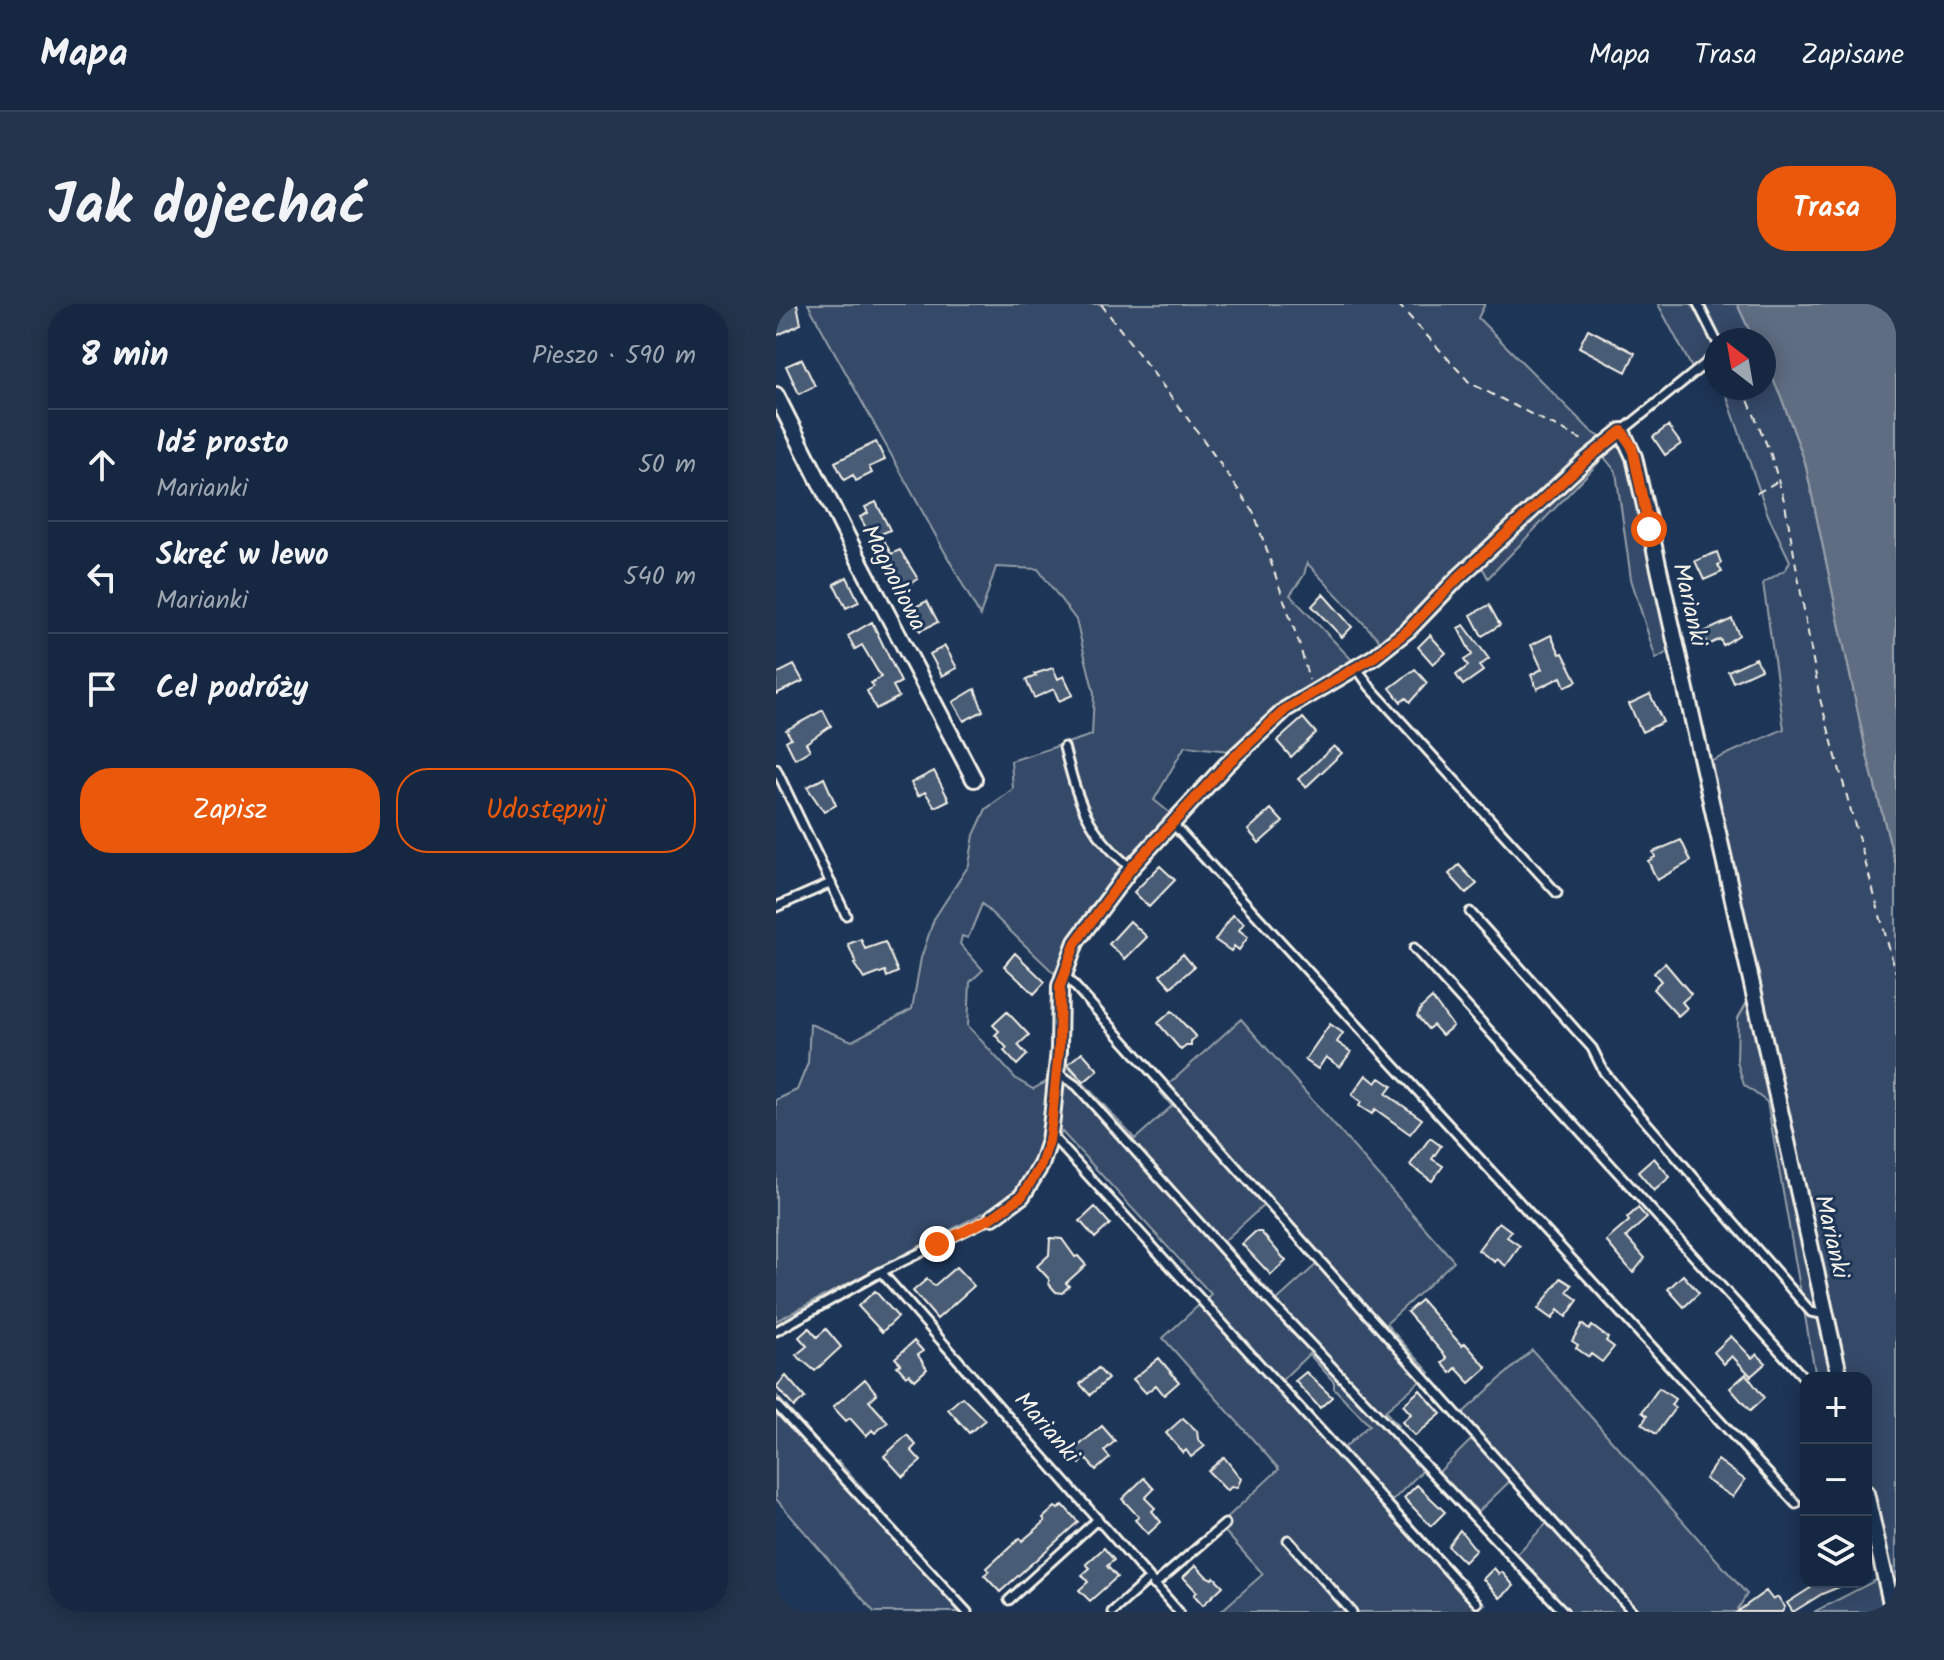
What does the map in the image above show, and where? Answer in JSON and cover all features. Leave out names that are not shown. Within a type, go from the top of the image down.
[{"type":"street","name":"Magnoliowa","points":[[776,395],[974,779]]},
{"type":"street","points":[[993,1217],[1022,1196],[1041,1165],[1050,1134],[1057,1072],[1060,986],[1076,942],[1131,868],[1226,765],[1286,709],[1374,657],[1408,630],[1459,577],[1622,431]]},
{"type":"street","name":"Marianki","points":[[1622,431],[1634,457],[1839,1372]]},
{"type":"street","points":[[1871,1516],[1893,1612]]},
{"type":"lane","points":[[1698,304],[1710,328]]},
{"type":"lane","points":[[1622,431],[1704,365]]},
{"type":"lane","points":[[1356,667],[1370,687],[1557,893]]},
{"type":"lane","points":[[1064,747],[1086,819],[1108,849],[1131,868]]},
{"type":"lane","points":[[776,769],[846,915]]},
{"type":"lane","points":[[1172,823],[1796,1504]]},
{"type":"lane","points":[[776,907],[831,883]]},
{"type":"lane","points":[[1470,912],[1592,1048],[1604,1072],[1625,1098],[1811,1312],[1827,1315]]},
{"type":"lane","points":[[1414,948],[1800,1373]]},
{"type":"lane","points":[[1064,974],[1633,1612]]},
{"type":"lane","points":[[1057,1072],[1077,1086],[1261,1292],[1564,1612]]},
{"type":"lane","points":[[1050,1134],[1477,1603]]},
{"type":"lane","points":[[776,1331],[881,1272],[993,1217]]},
{"type":"lane","name":"Marianki","points":[[881,1272],[1179,1612]]},
{"type":"lane","points":[[776,1405],[967,1612]]},
{"type":"lane","points":[[1009,1600],[1098,1519]]},
{"type":"lane","points":[[1112,1612],[1225,1524]]},
{"type":"lane","points":[[1288,1540],[1352,1612]]},
{"type":"path","points":[[1101,304],[1253,511],[1313,693]]},
{"type":"path","points":[[1398,304],[1470,383],[1599,449]]},
{"type":"path","points":[[1748,400],[1779,480],[1791,529],[1820,699],[1896,973]]},
{"type":"path","points":[[1757,493],[1779,480]]},
{"type":"shaded area","points":[[808,304],[1485,304],[1478,318],[1592,432],[1627,452],[1669,651],[1656,659],[1631,579],[1616,472],[1604,457],[1488,578],[1475,554],[1382,643],[1307,563],[1304,575],[1290,595],[1353,661],[1263,718],[1230,751],[1185,746],[1154,800],[1175,817],[1086,913],[1067,941],[1057,976],[982,904],[968,938],[962,936],[960,944],[983,970],[970,982],[968,1026],[1016,1079],[1033,1089],[1049,1080],[1054,1051],[1135,1139],[1172,1106],[1160,1092],[1241,1019],[1454,1261],[1386,1324],[1430,1373],[1385,1411],[1398,1426],[1396,1429],[1430,1463],[1392,1501],[1485,1604],[1475,1612],[1220,1612],[1263,1574],[1219,1525],[1279,1469],[1163,1338],[1211,1294],[1062,1132],[1038,1177],[1010,1199],[776,1321],[776,1100],[797,1090],[808,1063],[810,1024],[852,1041],[912,1009],[921,958],[934,919],[969,865],[974,835],[986,809],[1013,789],[1011,761],[1092,735],[1094,693],[1076,620],[1038,569],[996,567],[980,616]],"holes":[[[1265,1204],[1318,1263],[1277,1300],[1224,1241]],[[1309,1354],[1334,1382],[1334,1388],[1369,1425],[1344,1448],[1282,1380]]]},
{"type":"shaded area","points":[[1658,304],[1737,304],[1748,328],[1704,328],[1704,358],[1692,368]]},
{"type":"shaded area","points":[[1737,304],[1896,304],[1896,866],[1867,755],[1805,462],[1776,386],[1776,328],[1748,328]]},
{"type":"shaded area","points":[[1776,386],[1805,462],[1867,755],[1896,866],[1896,1612],[1814,1612],[1861,1588],[1872,1588],[1872,1582],[1888,1574],[1872,1498],[1872,1372],[1815,1372],[1767,1102],[1744,1085],[1737,1062],[1738,1018],[1756,986],[1698,767],[1784,729],[1763,583],[1786,569],[1790,561],[1768,515],[1728,400],[1776,400]]},
{"type":"shaded area","points":[[1532,1350],[1747,1594],[1739,1612],[1559,1612],[1509,1562],[1548,1522],[1511,1480],[1478,1512],[1439,1472],[1473,1438],[1456,1419]]},
{"type":"shaded area","points":[[776,1395],[971,1612],[874,1612],[776,1499]]},
{"type":"building","points":[[797,304],[801,324],[776,336],[776,313]]},
{"type":"building","points":[[1588,329],[1635,353],[1626,372],[1579,347]]},
{"type":"building","points":[[802,359],[815,386],[799,394],[786,366]]},
{"type":"building","points":[[1668,426],[1681,444],[1665,455],[1653,437]]},
{"type":"building","points":[[876,442],[885,460],[869,467],[872,473],[856,481],[853,475],[844,480],[835,462]]},
{"type":"building","points":[[876,502],[890,530],[881,534],[891,554],[900,550],[918,579],[899,589],[860,517],[868,513],[865,507]]},
{"type":"building","points":[[1717,552],[1722,572],[1704,580],[1695,561]]},
{"type":"building","points":[[847,577],[859,602],[846,608],[834,584]]},
{"type":"building","points":[[1323,594],[1352,627],[1342,637],[1312,606]]},
{"type":"building","points":[[927,601],[938,622],[920,631],[909,610]]},
{"type":"building","points":[[1489,605],[1500,625],[1482,636],[1471,615]]},
{"type":"building","points":[[1732,619],[1739,635],[1723,645],[1720,639],[1708,645],[1702,633]]},
{"type":"building","points":[[872,622],[901,682],[893,686],[899,697],[876,709],[867,691],[873,687],[871,683],[881,677],[862,645],[855,649],[848,636]]},
{"type":"building","points":[[1464,625],[1489,659],[1479,666],[1483,671],[1463,685],[1456,675],[1468,666],[1464,660],[1472,655],[1458,628]]},
{"type":"building","points":[[1430,635],[1446,653],[1433,664],[1418,647]]},
{"type":"building","points":[[1551,635],[1577,681],[1565,687],[1561,677],[1537,689],[1531,675],[1542,669],[1531,645]]},
{"type":"building","points":[[945,646],[957,668],[942,676],[930,654]]},
{"type":"building","points":[[1756,658],[1761,669],[1733,682],[1728,671]]},
{"type":"building","points":[[794,665],[803,681],[776,694],[776,674]]},
{"type":"building","points":[[1053,668],[1058,679],[1064,676],[1073,695],[1059,701],[1054,689],[1034,698],[1026,680]]},
{"type":"building","points":[[1415,669],[1427,683],[1410,702],[1406,698],[1401,702],[1390,688]]},
{"type":"building","points":[[975,689],[983,711],[964,721],[953,702]]},
{"type":"building","points":[[1650,694],[1663,722],[1642,732],[1629,704]]},
{"type":"building","points":[[823,710],[831,726],[806,743],[810,750],[795,759],[786,741],[791,738],[786,730]]},
{"type":"building","points":[[1303,718],[1316,733],[1291,757],[1277,741]]},
{"type":"building","points":[[1334,746],[1342,753],[1306,787],[1298,779]]},
{"type":"building","points":[[934,771],[949,800],[935,807],[925,792],[918,796],[911,783]]},
{"type":"building","points":[[824,778],[836,805],[824,812],[807,787]]},
{"type":"building","points":[[1271,809],[1283,822],[1259,843],[1248,830]]},
{"type":"building","points":[[1681,840],[1691,861],[1657,880],[1648,861],[1655,857],[1653,852]]},
{"type":"building","points":[[1459,865],[1477,884],[1466,893],[1449,874]]},
{"type":"building","points":[[1160,866],[1175,880],[1149,907],[1134,892]]},
{"type":"building","points":[[1233,915],[1244,923],[1239,930],[1248,937],[1239,950],[1234,946],[1231,951],[1215,940]]},
{"type":"building","points":[[1130,921],[1147,937],[1125,959],[1109,944]]},
{"type":"building","points":[[861,939],[865,949],[885,942],[898,972],[887,977],[885,971],[864,979],[854,964],[848,944]]},
{"type":"building","points":[[1015,953],[1045,982],[1034,994],[1004,966]]},
{"type":"building","points":[[1183,954],[1194,967],[1171,987],[1160,975]]},
{"type":"building","points":[[1665,963],[1691,994],[1682,1002],[1687,1008],[1678,1016],[1653,989],[1661,981],[1654,973]]},
{"type":"building","points":[[1432,998],[1453,1026],[1442,1035],[1433,1025],[1428,1029],[1417,1016]]},
{"type":"building","points":[[1172,1011],[1196,1037],[1191,1041],[1191,1046],[1181,1050],[1158,1023]]},
{"type":"building","points":[[1007,1012],[1029,1035],[1018,1045],[1027,1055],[1017,1065],[1004,1051],[1007,1048],[995,1035],[999,1031],[993,1025]]},
{"type":"building","points":[[1330,1024],[1343,1033],[1337,1042],[1351,1052],[1340,1067],[1326,1057],[1318,1069],[1305,1060]]},
{"type":"building","points":[[1082,1052],[1098,1070],[1084,1082],[1068,1064]]},
{"type":"building","points":[[1366,1075],[1376,1083],[1380,1078],[1392,1086],[1386,1094],[1422,1119],[1410,1134],[1375,1109],[1372,1114],[1359,1106],[1361,1102],[1352,1095]]},
{"type":"building","points":[[1430,1138],[1441,1146],[1432,1159],[1443,1166],[1432,1181],[1410,1165]]},
{"type":"building","points":[[1654,1158],[1670,1177],[1654,1191],[1638,1172]]},
{"type":"building","points":[[1095,1207],[1110,1224],[1095,1238],[1080,1221]]},
{"type":"building","points":[[1638,1208],[1647,1218],[1626,1237],[1645,1258],[1633,1273],[1606,1241],[1629,1221],[1627,1218]]},
{"type":"building","points":[[1499,1222],[1511,1231],[1507,1237],[1520,1246],[1506,1266],[1478,1250]]},
{"type":"building","points":[[1255,1232],[1261,1232],[1286,1261],[1271,1275],[1242,1244]]},
{"type":"building","points":[[1050,1238],[1062,1239],[1075,1257],[1078,1256],[1086,1265],[1066,1283],[1069,1286],[1062,1293],[1056,1292],[1037,1266],[1049,1255]]},
{"type":"building","points":[[956,1267],[974,1286],[937,1319],[913,1291],[927,1279],[934,1286]]},
{"type":"building","points":[[1683,1275],[1699,1293],[1684,1307],[1668,1289]]},
{"type":"building","points":[[1561,1278],[1572,1285],[1567,1292],[1578,1300],[1566,1317],[1558,1310],[1552,1319],[1538,1309]]},
{"type":"building","points":[[875,1291],[898,1317],[882,1332],[858,1306]]},
{"type":"building","points":[[1421,1300],[1462,1346],[1465,1343],[1487,1368],[1470,1383],[1456,1368],[1451,1373],[1442,1363],[1447,1358],[1407,1312]]},
{"type":"building","points":[[1582,1324],[1589,1330],[1592,1326],[1614,1347],[1602,1362],[1576,1348],[1578,1345],[1572,1341]]},
{"type":"building","points":[[809,1328],[817,1337],[826,1329],[841,1347],[815,1371],[796,1355],[807,1346],[799,1337]]},
{"type":"building","points":[[1731,1336],[1752,1358],[1757,1354],[1766,1363],[1751,1376],[1732,1356],[1724,1364],[1714,1352]]},
{"type":"building","points":[[914,1341],[923,1351],[918,1355],[927,1369],[915,1380],[909,1374],[906,1376],[897,1366],[901,1364],[895,1358]]},
{"type":"building","points":[[1159,1358],[1179,1382],[1164,1395],[1156,1385],[1146,1393],[1133,1379]]},
{"type":"building","points":[[1098,1368],[1108,1379],[1090,1395],[1080,1384]]},
{"type":"building","points":[[1306,1372],[1332,1397],[1320,1408],[1295,1381]]},
{"type":"building","points":[[1746,1374],[1764,1398],[1750,1411],[1730,1388]]},
{"type":"building","points":[[786,1376],[805,1398],[794,1407],[776,1387]]},
{"type":"building","points":[[865,1379],[877,1394],[869,1401],[888,1422],[866,1436],[850,1418],[846,1421],[833,1407]]},
{"type":"building","points":[[1659,1388],[1675,1399],[1671,1405],[1675,1408],[1656,1434],[1642,1424],[1647,1416],[1642,1412]]},
{"type":"building","points":[[1420,1390],[1441,1414],[1415,1436],[1402,1422],[1411,1414],[1403,1405]]},
{"type":"building","points":[[962,1397],[985,1420],[969,1433],[948,1409]]},
{"type":"building","points":[[1183,1418],[1197,1431],[1198,1439],[1205,1446],[1191,1457],[1186,1450],[1183,1453],[1166,1433]]},
{"type":"building","points":[[1102,1426],[1115,1441],[1104,1451],[1110,1458],[1096,1470],[1085,1458],[1080,1464],[1070,1453]]},
{"type":"building","points":[[907,1435],[916,1445],[911,1450],[921,1461],[903,1477],[884,1456]]},
{"type":"building","points":[[1224,1457],[1241,1479],[1237,1488],[1231,1487],[1227,1491],[1208,1471]]},
{"type":"building","points":[[1718,1460],[1745,1480],[1733,1497],[1705,1479]]},
{"type":"building","points":[[1144,1478],[1154,1489],[1145,1498],[1155,1508],[1152,1511],[1161,1522],[1148,1534],[1135,1520],[1139,1517],[1122,1499]]},
{"type":"building","points":[[1417,1485],[1445,1512],[1431,1526],[1404,1498]]},
{"type":"building","points":[[1063,1505],[1078,1522],[1000,1592],[984,1575],[989,1571],[987,1568],[1020,1538],[1022,1541],[1040,1526],[1045,1521],[1043,1518],[1055,1507],[1058,1509]]},
{"type":"building","points":[[1460,1530],[1476,1550],[1464,1562],[1448,1546]]},
{"type":"building","points":[[1104,1548],[1114,1560],[1107,1566],[1117,1577],[1090,1601],[1079,1590],[1088,1582],[1082,1575],[1090,1568],[1086,1564]]},
{"type":"building","points":[[1196,1565],[1206,1576],[1214,1577],[1223,1586],[1203,1605],[1194,1595],[1197,1592],[1183,1577]]},
{"type":"building","points":[[1494,1568],[1514,1586],[1500,1598],[1483,1579]]},
{"type":"building","points":[[1811,1588],[1836,1588],[1793,1612],[1787,1603]]},
{"type":"building","points":[[1766,1591],[1773,1600],[1778,1597],[1785,1607],[1782,1612],[1737,1612]]},
{"type":"route","points":[[937,1244],[993,1217],[1022,1196],[1041,1165],[1052,1118],[1059,1050],[1060,986],[1076,942],[1131,868],[1226,765],[1286,709],[1374,657],[1408,630],[1459,577],[1586,460],[1622,431],[1632,447],[1649,529]]}]
